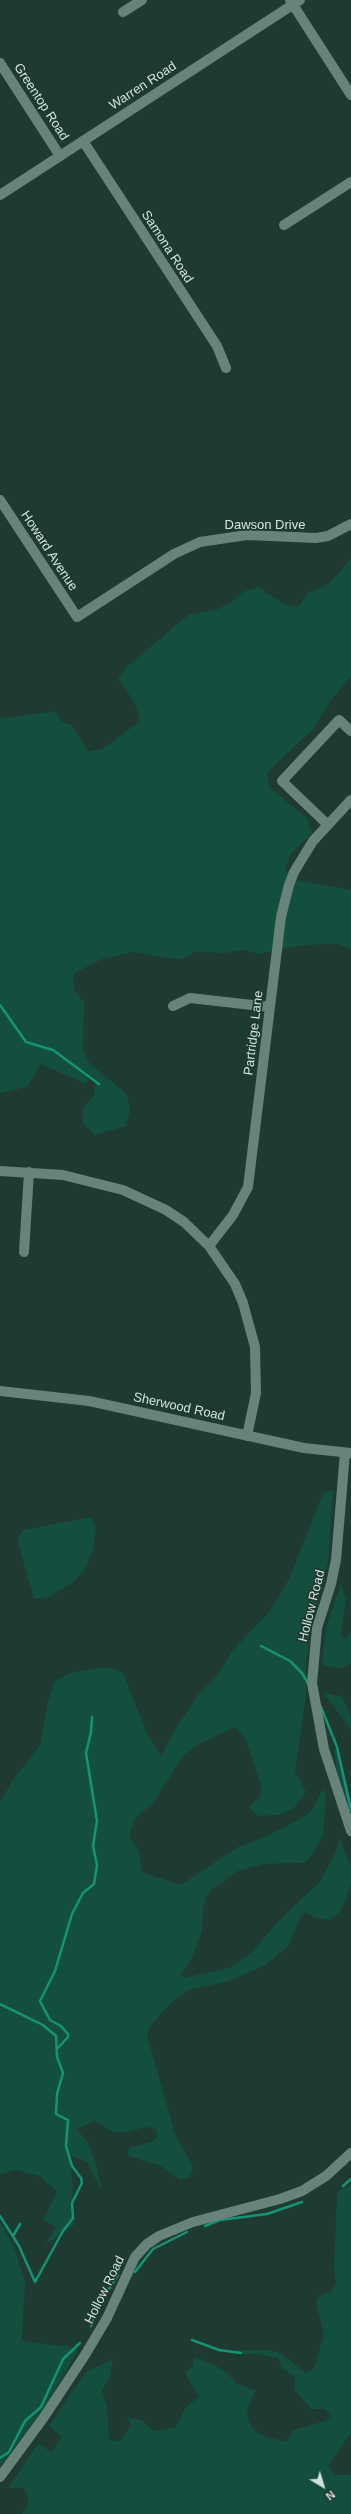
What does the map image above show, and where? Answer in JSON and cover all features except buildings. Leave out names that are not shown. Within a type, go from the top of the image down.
[{"type":"street","points":[[123,12],[142,0]]},
{"type":"street","points":[[294,2],[351,95]]},
{"type":"street","name":"Warren Road","points":[[0,195],[294,2]]},
{"type":"street","name":"Greentop Road","points":[[0,63],[60,156]]},
{"type":"street","name":"Samona Road","points":[[83,141],[217,346],[226,368]]},
{"type":"street","points":[[284,225],[351,182]]},
{"type":"street","name":"Howard Avenue","points":[[0,500],[77,617]]},
{"type":"street","name":"Dawson Drive","points":[[77,617],[174,554],[200,542],[247,535],[316,538],[328,536],[351,524]]},
{"type":"street","points":[[328,825],[282,781],[340,720],[351,731]]},
{"type":"street","name":"Partridge Lane","points":[[209,1246],[233,1215],[248,1187],[281,917],[289,885],[303,856],[351,800]]},
{"type":"street","points":[[173,1006],[190,998],[270,1007]]},
{"type":"street","points":[[0,1171],[29,1172],[95,1182],[147,1200],[184,1222],[209,1246],[235,1284],[243,1303],[255,1348],[256,1393],[247,1436]]},
{"type":"street","points":[[24,1252],[29,1172]]},
{"type":"street","name":"Sherwood Road","points":[[0,1391],[89,1401],[304,1448],[348,1453]]},
{"type":"street","name":"Hollow Road","points":[[348,1453],[336,1560],[331,1584],[317,1628],[312,1683],[324,1749],[351,1831]]},
{"type":"street","name":"Hollow Road","points":[[0,2476],[44,2417],[85,2355],[107,2318],[135,2257],[147,2244],[159,2236],[193,2222],[280,2200],[302,2191],[326,2176],[351,2153]]},
{"type":"green space","points":[[351,558],[351,677],[331,700],[314,728],[267,773],[270,788],[307,818],[312,833],[290,855],[285,870],[297,880],[351,890],[351,949],[337,944],[304,945],[258,954],[243,950],[227,953],[195,952],[181,960],[133,952],[102,959],[73,974],[74,990],[84,1002],[83,1050],[90,1064],[127,1094],[130,1110],[126,1126],[94,1135],[83,1123],[83,1108],[94,1095],[96,1080],[84,1070],[89,1080],[86,1084],[41,1064],[27,1087],[0,1093],[0,717],[7,718],[55,711],[62,722],[72,725],[89,752],[104,748],[140,721],[136,705],[118,678],[128,666],[188,615],[218,609],[232,602],[243,592],[258,587],[284,604],[299,607],[307,593],[322,588],[334,579]]},
{"type":"green space","points":[[333,1490],[328,1563],[311,1626],[306,1662],[306,1696],[295,1771],[306,1792],[295,1807],[280,1815],[259,1816],[252,1811],[248,1806],[260,1798],[261,1785],[245,1738],[235,1727],[197,1745],[183,1756],[154,1802],[134,1820],[129,1836],[139,1851],[142,1872],[181,1885],[238,1847],[267,1836],[302,1818],[312,1810],[323,1788],[326,1796],[323,1836],[310,1858],[303,1863],[263,1864],[238,1871],[212,1889],[206,1896],[203,1909],[202,1931],[191,1960],[181,1974],[184,1978],[229,1968],[251,1953],[283,1916],[319,1883],[334,1856],[340,1839],[351,1866],[351,1883],[347,1897],[339,1913],[329,1920],[316,1918],[306,1912],[300,1918],[288,1947],[264,1966],[229,1981],[189,1990],[171,2003],[149,2027],[147,2035],[175,2134],[193,2167],[189,2178],[180,2180],[161,2166],[129,2156],[128,2152],[130,2147],[152,2142],[157,2137],[156,2129],[145,2127],[124,2133],[113,2132],[94,2121],[77,2129],[88,2143],[96,2163],[102,2192],[87,2162],[70,2155],[73,2188],[71,2211],[74,2225],[44,2246],[56,2227],[43,2220],[57,2191],[39,2176],[15,2170],[0,2174],[0,1803],[12,1781],[40,1745],[48,1702],[55,1681],[71,1673],[97,1668],[111,1668],[123,1673],[146,1732],[161,1756],[174,1731],[198,1695],[218,1675],[232,1651],[269,1612],[290,1577],[323,1493]]},
{"type":"green space","points":[[91,1517],[96,1528],[93,1550],[84,1571],[72,1583],[49,1597],[34,1599],[17,1539],[23,1530]]},
{"type":"green space","points":[[341,1583],[346,1599],[341,1635],[345,1639],[351,1633],[351,1664],[342,1668],[325,1666],[322,1661],[326,1628]]},
{"type":"green space","points":[[323,1692],[342,1697],[351,1715],[351,1730]]},
{"type":"green space","points":[[334,1748],[338,1750],[351,1800],[351,1815],[337,1775]]},
{"type":"green space","points":[[346,2186],[351,2186],[351,2433],[328,2466],[335,2475],[351,2475],[351,2514],[22,2514],[29,2502],[24,2488],[8,2488],[38,2443],[51,2452],[62,2437],[49,2426],[81,2379],[89,2370],[113,2359],[110,2377],[102,2390],[107,2408],[109,2440],[121,2441],[131,2425],[127,2417],[143,2421],[154,2431],[175,2428],[186,2407],[199,2397],[185,2373],[193,2365],[193,2357],[215,2365],[228,2374],[237,2384],[256,2390],[247,2410],[249,2422],[255,2431],[267,2437],[286,2442],[293,2430],[325,2421],[331,2416],[325,2409],[311,2409],[294,2389],[295,2377],[281,2367],[278,2358],[260,2354],[233,2354],[233,2350],[271,2350],[281,2354],[306,2373],[314,2368],[324,2335],[316,2303],[319,2296],[330,2292],[336,2283],[334,2269],[337,2193]]},
{"type":"green space","points":[[0,2222],[13,2244],[25,2282],[22,2341],[79,2348],[48,2402],[0,2467]]},
{"type":"waterway","points":[[0,1005],[26,1042],[53,1050],[99,1084]]},
{"type":"waterway","points":[[261,1646],[290,1661],[302,1673],[309,1685]]},
{"type":"waterway","points":[[321,1707],[337,1747],[351,1810]]},
{"type":"waterway","points":[[58,2048],[68,2037],[68,2034],[61,2026],[50,2020],[40,2001],[55,1971],[72,1914],[83,1893],[94,1884],[97,1865],[93,1846],[97,1821],[86,1753],[91,1732],[92,1717]]},
{"type":"waterway","points":[[0,2004],[43,2025],[56,2036],[57,2057],[63,2073],[57,2094],[56,2114],[68,2120],[66,2146],[72,2166],[81,2178],[82,2183],[72,2203],[73,2218],[63,2231],[35,2282],[19,2246],[0,2216]]},
{"type":"waterway","points":[[343,2186],[351,2179]]},
{"type":"waterway","points":[[205,2226],[220,2220],[267,2214],[302,2202]]},
{"type":"waterway","points":[[13,2236],[20,2224]]},
{"type":"waterway","points":[[135,2272],[153,2249],[187,2232]]},
{"type":"waterway","points":[[91,2326],[97,2307],[118,2275]]},
{"type":"waterway","points":[[192,2340],[219,2350],[241,2353]]},
{"type":"waterway","points":[[0,2458],[9,2452],[25,2421],[41,2407],[63,2359],[80,2343]]}]
